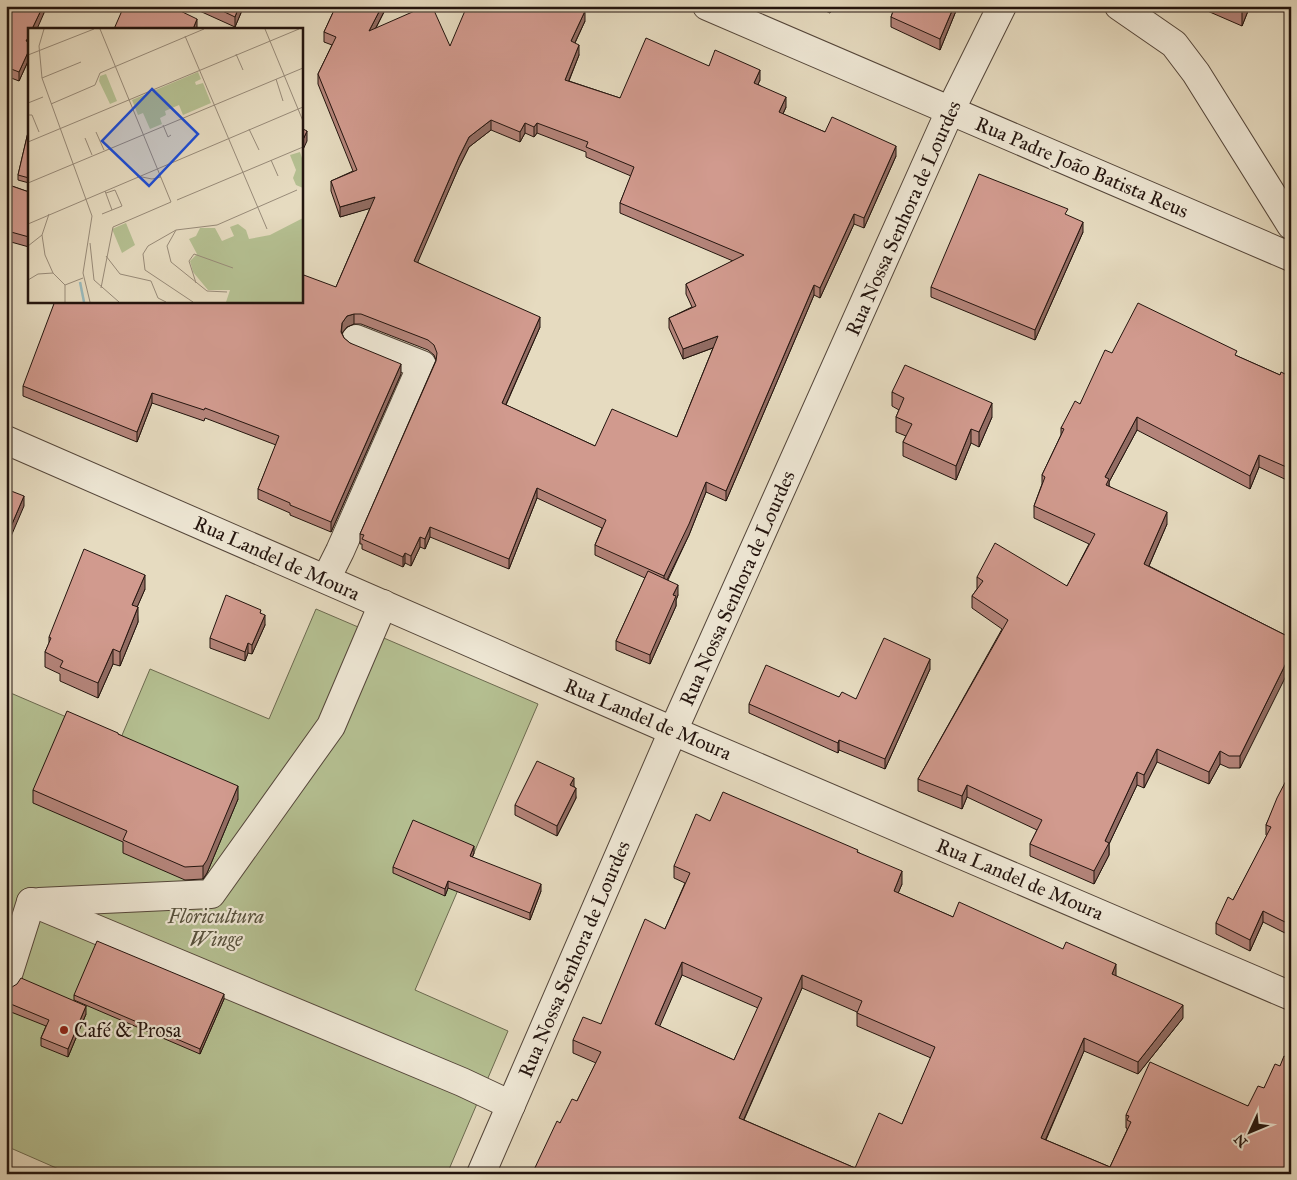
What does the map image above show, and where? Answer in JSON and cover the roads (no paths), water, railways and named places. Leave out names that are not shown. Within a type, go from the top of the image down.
[{"type":"street","name":"Rua Padre João Batista Reus","points":[[707,6],[1291,257]]},
{"type":"street","name":"Rua Nossa Senhora de Lourdes","points":[[481,1174],[673,731],[950,111],[1002,6]]},
{"type":"street","points":[[1119,6],[1174,44],[1196,73],[1291,225]]},
{"type":"street","points":[[326,579],[422,365],[356,339]]},
{"type":"street","name":"Rua Landel de Moura","points":[[6,440],[673,731],[1291,996]]},
{"type":"street","points":[[31,902],[211,894],[331,726],[383,604]]},
{"type":"street","points":[[6,981],[31,902]]},
{"type":"street","points":[[31,902],[462,1082],[511,1105]]},
{"type":"place","name":"Café & Prosa","points":[[64,1030]]},
{"type":"park label","name":"Floricultura Winge","points":[[216,928]]}]
